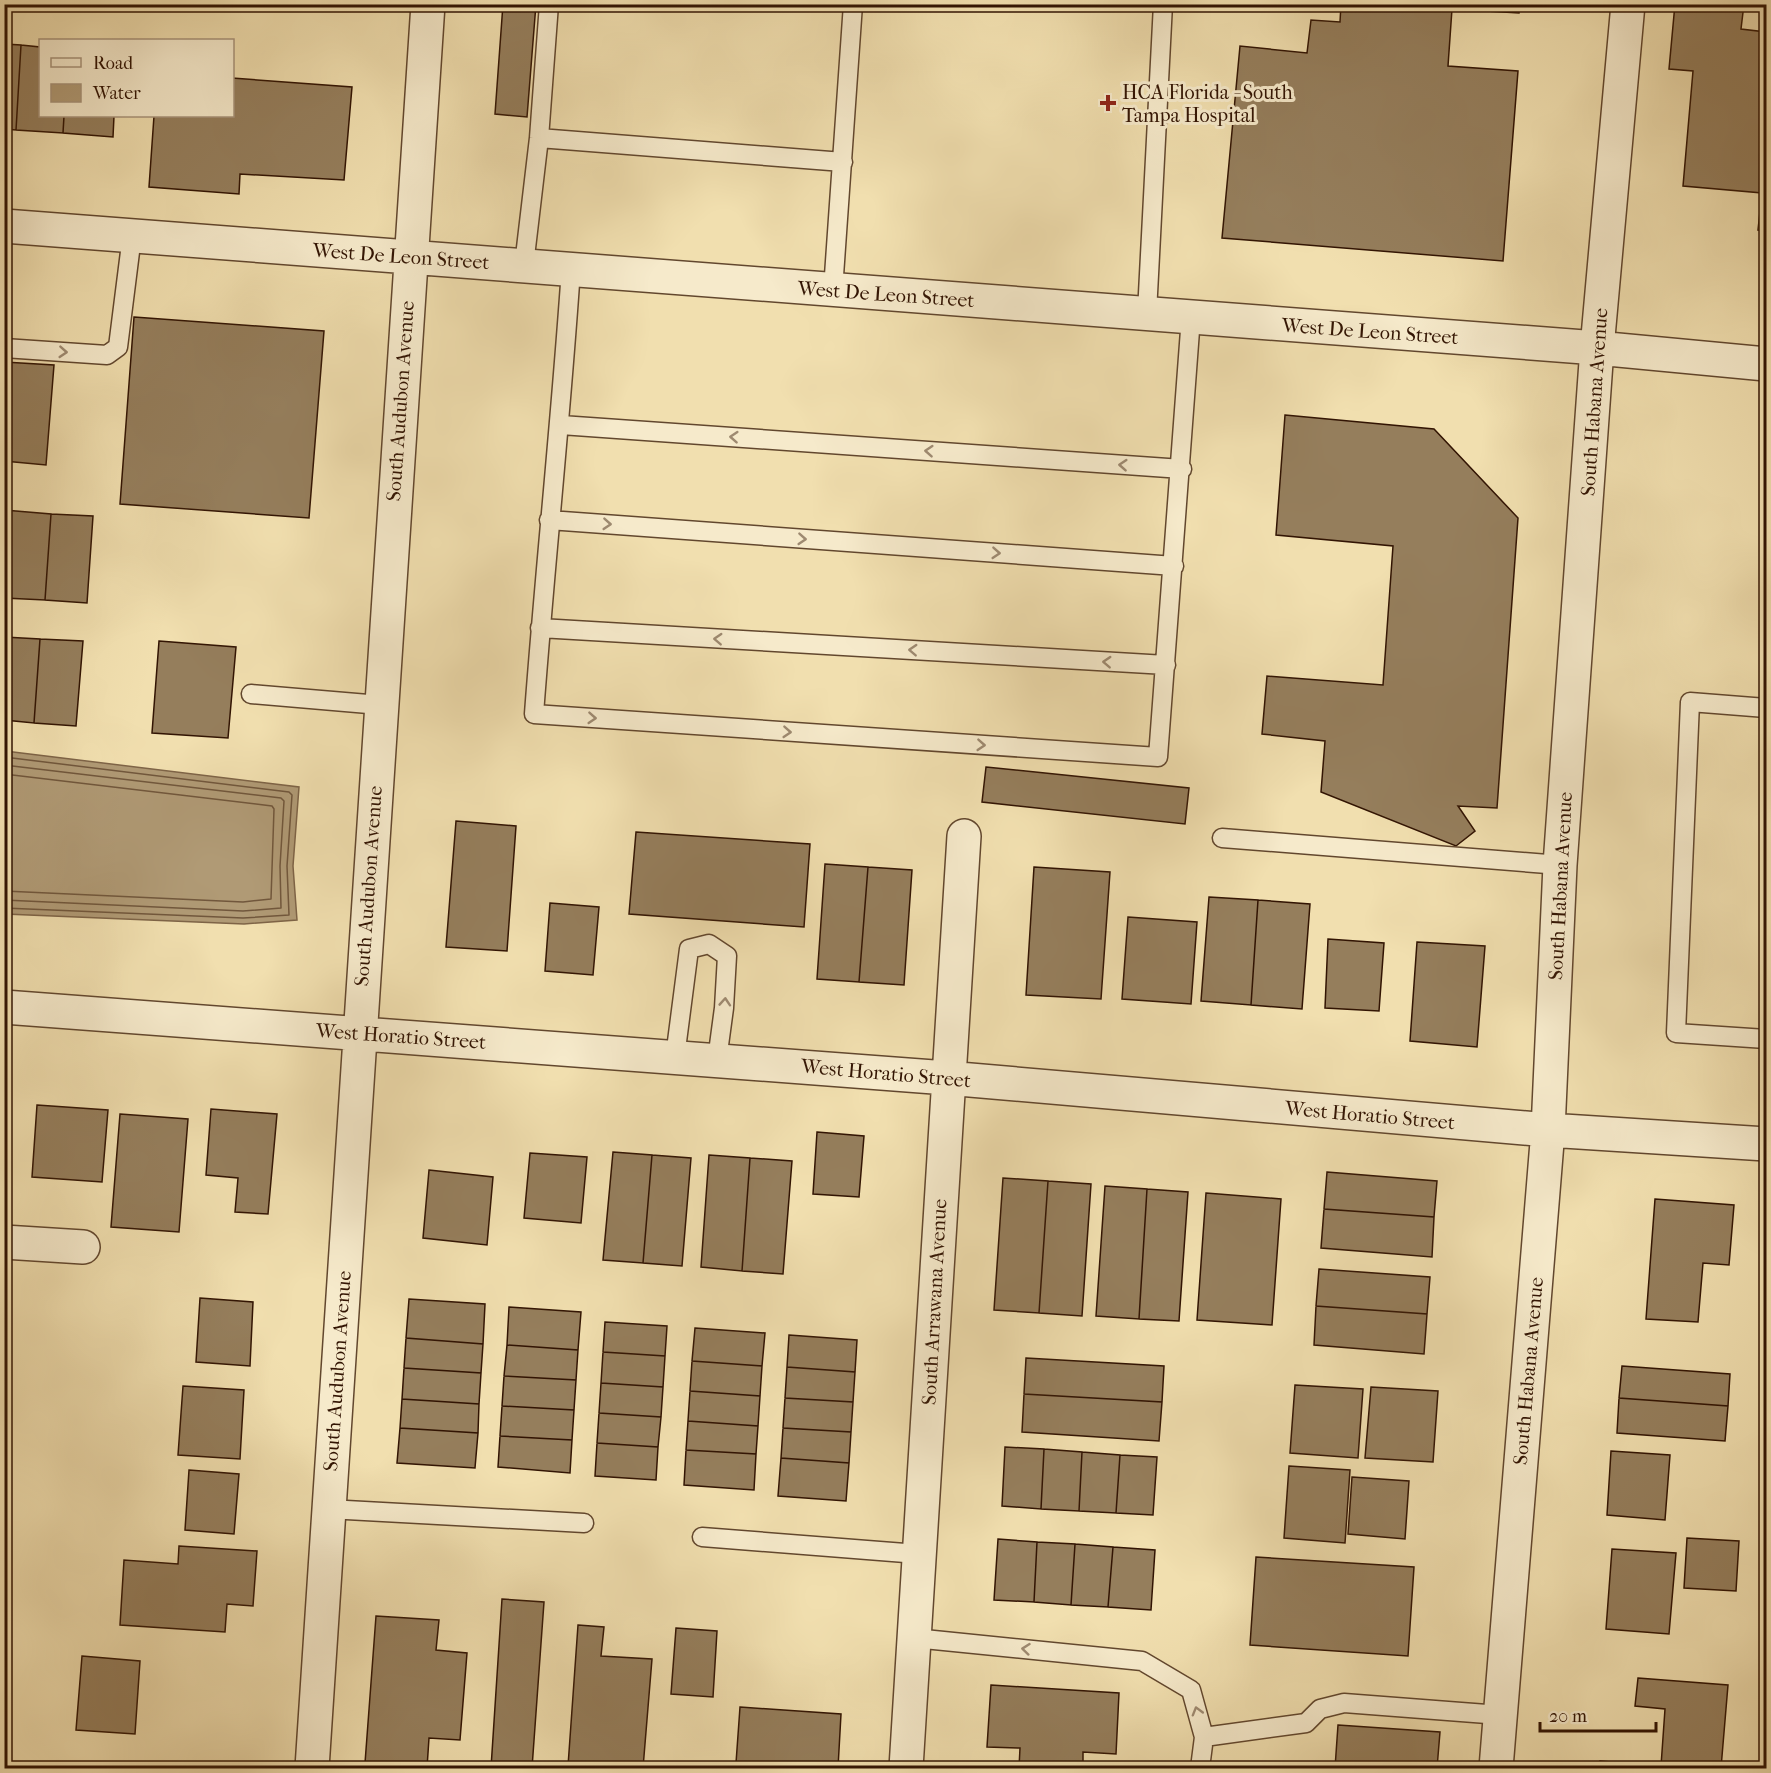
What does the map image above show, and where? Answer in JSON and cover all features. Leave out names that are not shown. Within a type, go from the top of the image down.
[{"type":"street","name":"South Audubon Avenue","points":[[312,1768],[380,705],[428,4]]},
{"type":"street","name":"South Habana Avenue","points":[[1496,1768],[1548,1130],[1560,865],[1597,348],[1628,4]]},
{"type":"street","name":"West De Leon Street","points":[[4,226],[1597,348],[1767,364]]},
{"type":"street","name":"South Arrawana Avenue","points":[[906,1768],[947,1077],[964,836]]},
{"type":"street","name":"West Horatio Street","points":[[4,1007],[947,1077],[1548,1130],[1767,1144]]},
{"type":"street","points":[[4,1242],[83,1247]]},
{"type":"lane","points":[[524,265],[539,138],[549,4]]},
{"type":"lane","points":[[832,290],[853,4]]},
{"type":"lane","points":[[1147,313],[1163,4]]},
{"type":"lane","points":[[539,138],[843,162]]},
{"type":"lane","points":[[4,348],[107,355],[118,347],[132,236]]},
{"type":"lane","points":[[571,269],[561,425],[549,520],[534,714],[1158,757],[1182,469],[1191,317]]},
{"type":"lane","points":[[561,425],[1182,469]]},
{"type":"lane","points":[[549,520],[1174,566]]},
{"type":"lane","points":[[540,628],[1166,665]]},
{"type":"lane","points":[[250,694],[380,705]]},
{"type":"lane","points":[[1767,708],[1690,702],[1676,1033],[1767,1039]]},
{"type":"lane","points":[[1222,838],[1560,865]]},
{"type":"lane","points":[[675,1057],[689,950],[709,944],[727,956],[724,1008],[717,1060]]},
{"type":"lane","points":[[328,1509],[584,1523]]},
{"type":"lane","points":[[702,1537],[918,1554]]},
{"type":"lane","points":[[914,1638],[1142,1661],[1191,1690],[1204,1737],[1200,1768]]},
{"type":"lane","points":[[1204,1737],[1306,1723],[1320,1708],[1344,1703],[1500,1715]]},
{"type":"water","points":[[5,751],[299,787],[293,866],[297,920],[244,924],[5,914]]},
{"type":"building","points":[[503,4],[536,4],[527,117],[495,114]]},
{"type":"building","points":[[1341,4],[1520,4],[1519,13],[1452,9],[1448,66],[1518,71],[1503,261],[1222,238],[1240,46],[1307,53],[1311,20],[1340,22]]},
{"type":"building","points":[[1675,4],[1744,4],[1741,29],[1766,32],[1766,231],[1758,230],[1762,193],[1683,186],[1693,71],[1669,69]]},
{"type":"building","points":[[4,44],[21,45],[16,130],[4,129]]},
{"type":"building","points":[[21,45],[39,47],[39,117],[64,117],[63,133],[16,130]]},
{"type":"building","points":[[234,78],[352,87],[344,180],[240,174],[239,194],[149,187],[154,117],[234,117]]},
{"type":"building","points":[[64,117],[114,117],[113,137],[63,133]]},
{"type":"building","points":[[134,317],[324,331],[309,518],[120,504]]},
{"type":"building","points":[[4,362],[54,365],[46,465],[4,461]]},
{"type":"building","points":[[1285,415],[1434,429],[1518,518],[1497,808],[1458,806],[1475,831],[1456,846],[1321,792],[1325,741],[1262,734],[1267,676],[1383,685],[1393,546],[1276,535]]},
{"type":"building","points":[[4,510],[51,514],[45,600],[4,598]]},
{"type":"building","points":[[51,514],[93,516],[87,603],[45,600]]},
{"type":"building","points":[[4,637],[40,639],[34,723],[4,720]]},
{"type":"building","points":[[40,639],[83,641],[76,726],[34,723]]},
{"type":"building","points":[[159,641],[236,647],[228,738],[152,733]]},
{"type":"building","points":[[986,767],[1189,788],[1185,824],[982,802]]},
{"type":"building","points":[[456,821],[516,826],[507,951],[446,947]]},
{"type":"building","points":[[636,832],[810,844],[804,927],[629,914]]},
{"type":"building","points":[[825,864],[868,867],[859,982],[817,979]]},
{"type":"building","points":[[868,867],[912,870],[904,985],[859,982]]},
{"type":"building","points":[[1034,867],[1110,872],[1101,999],[1026,995]]},
{"type":"building","points":[[1209,897],[1258,900],[1251,1005],[1201,1001]]},
{"type":"building","points":[[1258,900],[1310,904],[1302,1009],[1251,1005]]},
{"type":"building","points":[[550,903],[599,907],[593,975],[545,971]]},
{"type":"building","points":[[1128,917],[1197,922],[1191,1004],[1122,999]]},
{"type":"building","points":[[1328,939],[1384,943],[1379,1011],[1325,1008]]},
{"type":"building","points":[[1417,942],[1485,946],[1477,1047],[1410,1041]]},
{"type":"building","points":[[4,1101],[11,1102],[6,1166],[4,1166]]},
{"type":"building","points":[[37,1105],[108,1110],[102,1182],[32,1177]]},
{"type":"building","points":[[211,1109],[277,1114],[268,1214],[235,1212],[238,1178],[206,1175]]},
{"type":"building","points":[[120,1114],[188,1119],[179,1232],[111,1227]]},
{"type":"building","points":[[817,1132],[864,1136],[859,1197],[813,1194]]},
{"type":"building","points":[[613,1152],[652,1155],[643,1263],[603,1260]]},
{"type":"building","points":[[530,1153],[587,1157],[581,1223],[524,1218]]},
{"type":"building","points":[[652,1155],[691,1158],[682,1266],[643,1263]]},
{"type":"building","points":[[709,1155],[750,1158],[742,1271],[701,1267]]},
{"type":"building","points":[[750,1158],[792,1161],[783,1274],[742,1271]]},
{"type":"building","points":[[429,1170],[493,1177],[487,1245],[423,1238]]},
{"type":"building","points":[[1327,1172],[1437,1181],[1434,1217],[1324,1209]]},
{"type":"building","points":[[1003,1178],[1048,1181],[1039,1313],[994,1310]]},
{"type":"building","points":[[1048,1181],[1091,1184],[1082,1316],[1039,1313]]},
{"type":"building","points":[[1105,1186],[1147,1189],[1139,1319],[1096,1316]]},
{"type":"building","points":[[1147,1189],[1188,1192],[1179,1321],[1139,1319]]},
{"type":"building","points":[[1206,1193],[1281,1199],[1272,1325],[1197,1320]]},
{"type":"building","points":[[1655,1199],[1734,1205],[1729,1265],[1703,1263],[1698,1322],[1646,1319]]},
{"type":"building","points":[[1324,1209],[1434,1217],[1432,1257],[1321,1248]]},
{"type":"building","points":[[1319,1269],[1430,1277],[1427,1314],[1316,1306]]},
{"type":"building","points":[[200,1298],[253,1302],[250,1366],[196,1362]]},
{"type":"building","points":[[409,1299],[485,1304],[483,1344],[406,1338]]},
{"type":"building","points":[[1316,1306],[1427,1314],[1424,1354],[1314,1345]]},
{"type":"building","points":[[509,1307],[581,1312],[578,1350],[507,1345]]},
{"type":"building","points":[[605,1322],[667,1326],[665,1356],[603,1352]]},
{"type":"building","points":[[695,1328],[765,1333],[762,1366],[692,1361]]},
{"type":"building","points":[[789,1335],[857,1340],[855,1372],[787,1367]]},
{"type":"building","points":[[406,1338],[483,1344],[481,1373],[404,1368]]},
{"type":"building","points":[[507,1345],[578,1350],[576,1380],[504,1376]]},
{"type":"building","points":[[603,1352],[665,1356],[663,1387],[601,1383]]},
{"type":"building","points":[[1026,1358],[1164,1366],[1162,1402],[1024,1394]]},
{"type":"building","points":[[692,1361],[762,1366],[760,1396],[690,1391]]},
{"type":"building","points":[[1622,1366],[1730,1374],[1728,1406],[1619,1398]]},
{"type":"building","points":[[787,1367],[855,1372],[853,1402],[785,1398]]},
{"type":"building","points":[[404,1368],[481,1373],[479,1404],[402,1399]]},
{"type":"building","points":[[504,1376],[576,1380],[574,1410],[502,1406]]},
{"type":"building","points":[[601,1383],[663,1387],[661,1417],[599,1413]]},
{"type":"building","points":[[1295,1385],[1363,1389],[1358,1458],[1290,1453]]},
{"type":"building","points":[[183,1386],[244,1390],[240,1459],[178,1455]]},
{"type":"building","points":[[1371,1387],[1438,1391],[1433,1462],[1365,1458]]},
{"type":"building","points":[[690,1391],[760,1396],[758,1426],[688,1421]]},
{"type":"building","points":[[1024,1394],[1162,1402],[1159,1441],[1022,1432]]},
{"type":"building","points":[[785,1398],[853,1402],[851,1432],[783,1428]]},
{"type":"building","points":[[1619,1398],[1728,1406],[1725,1441],[1617,1433]]},
{"type":"building","points":[[402,1399],[479,1404],[478,1433],[400,1428]]},
{"type":"building","points":[[502,1406],[574,1410],[572,1440],[500,1436]]},
{"type":"building","points":[[599,1413],[661,1417],[658,1447],[597,1443]]},
{"type":"building","points":[[688,1421],[758,1426],[756,1454],[686,1450]]},
{"type":"building","points":[[400,1428],[478,1433],[475,1468],[397,1463]]},
{"type":"building","points":[[783,1428],[851,1432],[849,1463],[781,1458]]},
{"type":"building","points":[[500,1436],[572,1440],[570,1473],[498,1467]]},
{"type":"building","points":[[597,1443],[658,1447],[656,1480],[595,1476]]},
{"type":"building","points":[[1005,1447],[1044,1449],[1041,1509],[1002,1506]]},
{"type":"building","points":[[1044,1449],[1082,1452],[1079,1511],[1041,1509]]},
{"type":"building","points":[[686,1450],[756,1454],[754,1490],[684,1485]]},
{"type":"building","points":[[1611,1451],[1670,1455],[1665,1520],[1607,1515]]},
{"type":"building","points":[[1082,1452],[1120,1455],[1116,1513],[1079,1511]]},
{"type":"building","points":[[1120,1455],[1157,1457],[1153,1515],[1116,1513]]},
{"type":"building","points":[[781,1458],[849,1463],[846,1501],[778,1496]]},
{"type":"building","points":[[1289,1466],[1350,1470],[1345,1543],[1284,1538]]},
{"type":"building","points":[[189,1470],[239,1474],[234,1534],[185,1530]]},
{"type":"building","points":[[1352,1477],[1409,1481],[1405,1539],[1348,1534]]},
{"type":"building","points":[[1687,1538],[1739,1541],[1736,1591],[1684,1588]]},
{"type":"building","points":[[998,1539],[1037,1542],[1034,1602],[994,1600]]},
{"type":"building","points":[[1037,1542],[1075,1544],[1071,1605],[1034,1602]]},
{"type":"building","points":[[1075,1544],[1113,1547],[1108,1607],[1071,1605]]},
{"type":"building","points":[[179,1546],[257,1551],[253,1606],[227,1604],[225,1632],[120,1625],[124,1560],[178,1564]]},
{"type":"building","points":[[1113,1547],[1155,1550],[1151,1610],[1108,1607]]},
{"type":"building","points":[[1612,1549],[1676,1553],[1669,1634],[1606,1629]]},
{"type":"building","points":[[1256,1557],[1414,1567],[1408,1656],[1250,1645]]},
{"type":"building","points":[[502,1599],[544,1602],[532,1768],[491,1768]]},
{"type":"building","points":[[376,1616],[439,1620],[436,1650],[467,1653],[460,1740],[429,1738],[427,1768],[365,1763]]},
{"type":"building","points":[[578,1625],[604,1627],[601,1656],[652,1659],[643,1768],[568,1766]]},
{"type":"building","points":[[676,1628],[717,1631],[713,1697],[671,1694]]},
{"type":"building","points":[[82,1656],[140,1661],[135,1734],[76,1730]]},
{"type":"building","points":[[1638,1678],[1728,1685],[1721,1768],[1599,1768],[1600,1761],[1661,1766],[1665,1709],[1635,1706]]},
{"type":"building","points":[[991,1685],[1119,1693],[1116,1754],[1083,1752],[1083,1768],[1019,1768],[1020,1748],[987,1747]]},
{"type":"building","points":[[740,1707],[841,1714],[838,1768],[736,1763]]},
{"type":"building","points":[[1338,1725],[1440,1732],[1437,1768],[1335,1768]]},
{"type":"place","name":"HCA Florida - South Tampa Hospital","points":[[1108,103]]}]
